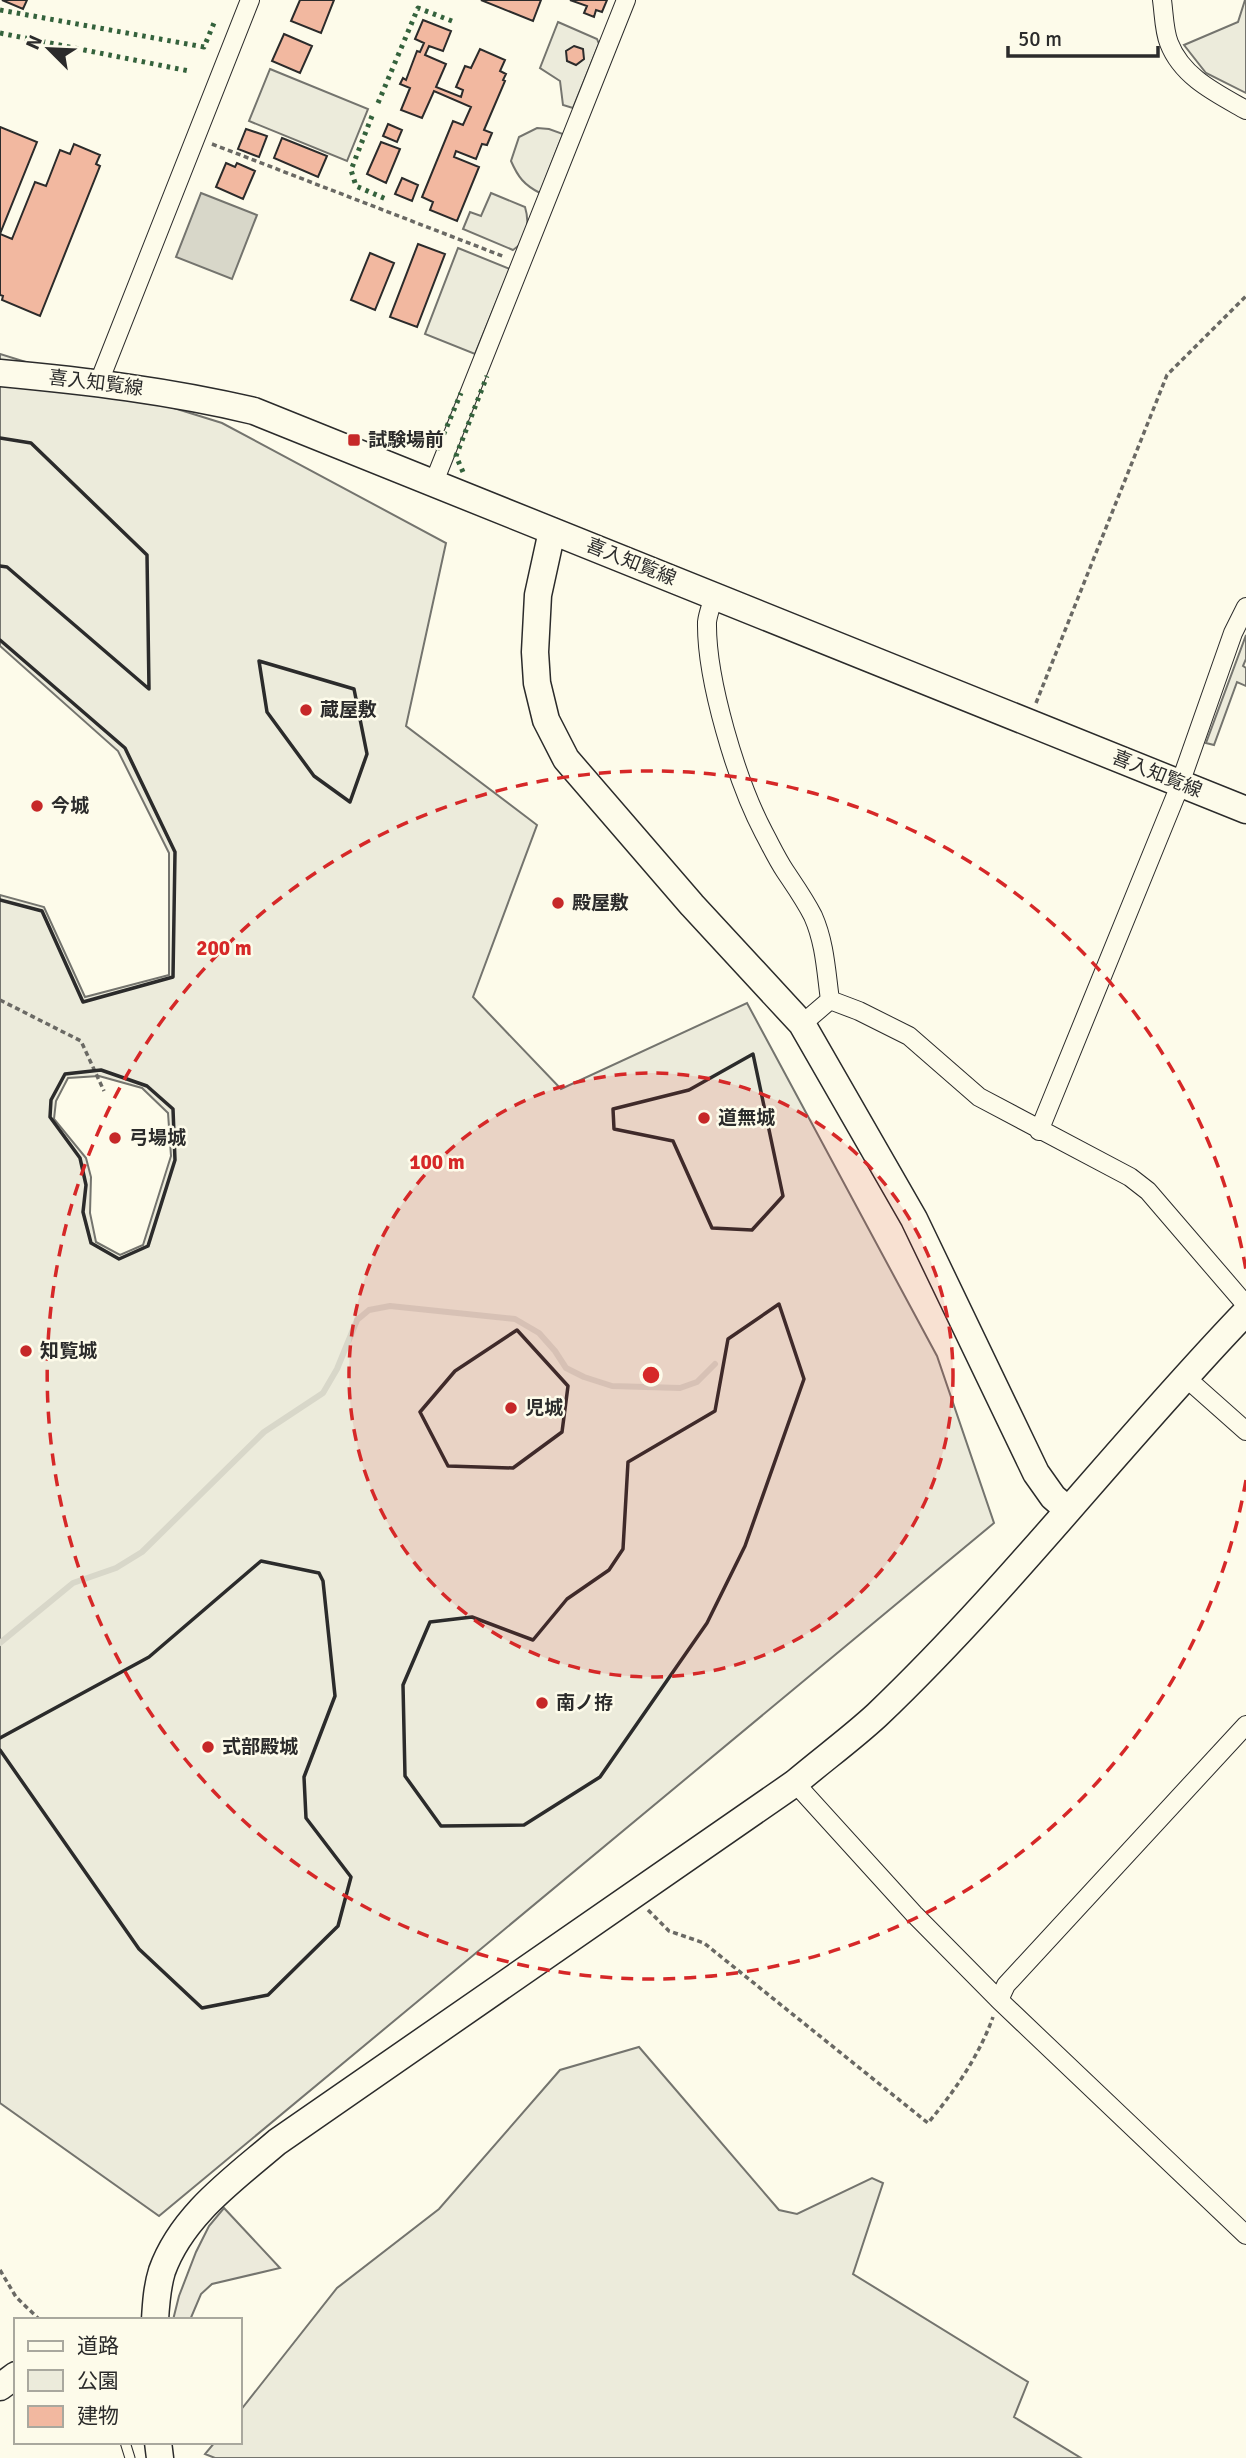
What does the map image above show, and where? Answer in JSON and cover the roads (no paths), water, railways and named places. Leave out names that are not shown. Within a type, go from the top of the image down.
[{"type":"street","points":[[99,382],[250,0]]},
{"type":"street","points":[[434,482],[626,0]]},
{"type":"street","points":[[1163,0],[1167,41],[1176,58],[1198,80],[1246,110]]},
{"type":"street","name":"喜入知覧線","points":[[0,373],[99,382],[199,398],[254,411],[1246,810]]},
{"type":"street","points":[[552,531],[538,596],[535,652],[537,683],[546,720],[566,758],[692,905],[802,1024],[914,1219],[1036,1473],[1053,1497],[1068,1510]]},
{"type":"street","points":[[714,596],[707,618],[709,653],[731,748],[762,829],[813,917],[822,941],[830,1000]]},
{"type":"street","points":[[1039,1130],[1180,783],[1233,633],[1246,607]]},
{"type":"street","points":[[802,1024],[830,1000]]},
{"type":"street","points":[[830,1000],[909,1036],[979,1097],[1130,1177],[1148,1191],[1246,1305]]},
{"type":"street","points":[[155,2318],[158,2286],[170,2252],[201,2209],[224,2187],[277,2142],[795,1783],[875,1717],[922,1670],[1068,1510],[1184,1376],[1246,1312]]},
{"type":"street","points":[[1184,1376],[1246,1431]]},
{"type":"street","points":[[999,2000],[1006,1985],[1246,1725]]},
{"type":"street","points":[[795,1783],[914,1914],[999,2000],[1246,2235]]},
{"type":"waterway","points":[[0,1643],[73,1583],[116,1568],[142,1552],[264,1432],[323,1393],[337,1369],[357,1320],[369,1310],[390,1306],[515,1319],[539,1333],[566,1368],[612,1386],[680,1388],[697,1382],[715,1364]]},
{"type":"place","name":"試験場前","points":[[354,440]]},
{"type":"place","name":"蔵屋敷","points":[[306,710]]},
{"type":"place","name":"今城","points":[[37,806]]},
{"type":"place","name":"殿屋敷","points":[[558,903]]},
{"type":"place","name":"道無城","points":[[704,1118]]},
{"type":"place","name":"弓場城","points":[[115,1138]]},
{"type":"place","name":"知覧城","points":[[26,1351]]},
{"type":"place","name":"児城","points":[[511,1408]]},
{"type":"place","name":"南ノ拵","points":[[542,1703]]},
{"type":"place","name":"式部殿城","points":[[208,1747]]}]
